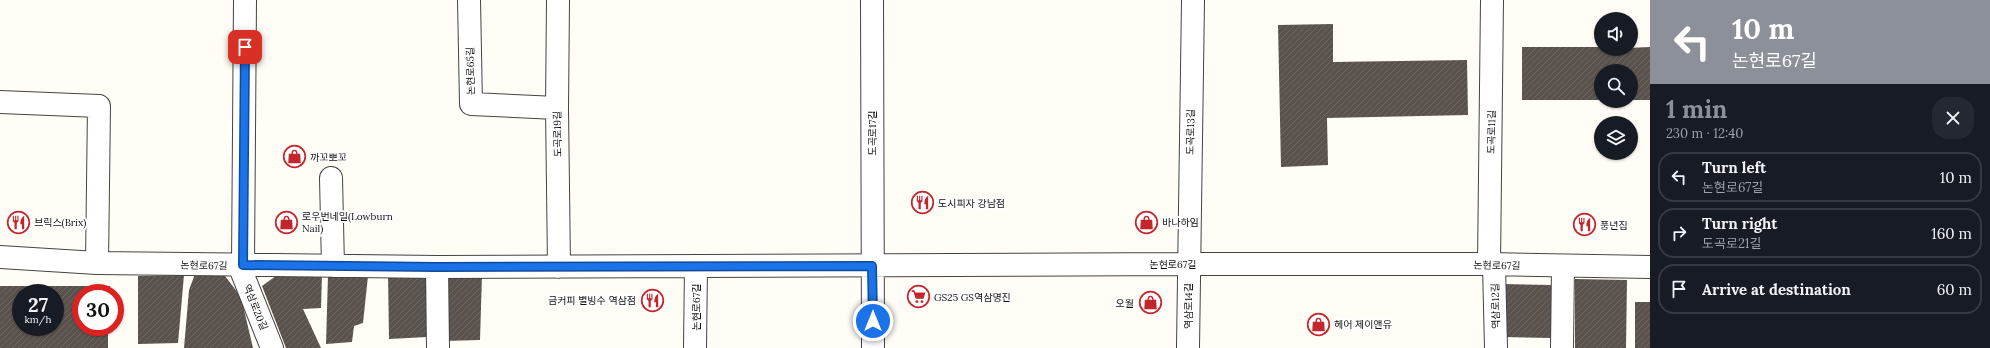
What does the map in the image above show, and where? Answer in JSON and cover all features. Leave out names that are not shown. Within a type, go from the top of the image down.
[{"type":"street","points":[[241,265],[245,0]]},
{"type":"street","name":"논현로65길","points":[[469,0],[471,104],[556,108]]},
{"type":"street","name":"도곡로19길","points":[[558,0],[556,108],[559,267]]},
{"type":"street","name":"도곡로17길","points":[[872,0],[873,348]]},
{"type":"street","name":"도곡로13길","points":[[1188,264],[1193,0]]},
{"type":"street","name":"도곡로11길","points":[[1492,0],[1492,265]]},
{"type":"street","points":[[0,102],[100,106],[97,263]]},
{"type":"street","points":[[331,178],[333,266]]},
{"type":"street","name":"논현로67길","points":[[0,257],[97,263],[437,267],[1188,264],[1650,267]]},
{"type":"street","name":"역삼로14길","points":[[1188,264],[1188,348]]},
{"type":"street","name":"역삼로20길","points":[[241,265],[272,348]]},
{"type":"street","name":"역삼로12길","points":[[1492,265],[1496,348]]},
{"type":"street","name":"논현로67길","points":[[695,348],[696,266]]},
{"type":"street","points":[[1562,266],[1562,348]]},
{"type":"street","points":[[437,267],[438,348]]},
{"type":"building","points":[[1333,24],[1333,62],[1467,60],[1468,115],[1327,118],[1328,165],[1281,167],[1278,25]]},
{"type":"building","points":[[1522,47],[1594,47],[1594,56],[1638,56],[1638,47],[1650,47],[1650,100],[1638,100],[1638,64],[1594,64],[1594,100],[1522,100]]},
{"type":"building","points":[[280,273],[322,274],[321,308],[303,309],[321,348],[286,348],[262,286]]},
{"type":"building","points":[[388,273],[428,276],[427,337],[389,339]]},
{"type":"building","points":[[448,273],[482,275],[480,340],[444,341]]},
{"type":"building","points":[[195,274],[225,276],[241,297],[253,348],[184,348],[189,290]]},
{"type":"building","points":[[184,275],[178,343],[138,344],[138,276]]},
{"type":"building","points":[[328,275],[368,276],[363,323],[354,326],[352,342],[326,344]]},
{"type":"building","points":[[1575,279],[1627,280],[1626,348],[1575,348]]},
{"type":"building","points":[[1504,284],[1551,285],[1551,338],[1504,337]]},
{"type":"building","points":[[0,286],[12,286],[12,336],[64,336],[64,286],[72,286],[72,336],[108,336],[108,348],[0,348]]},
{"type":"building","points":[[1635,302],[1650,302],[1650,348],[1635,348]]},
{"type":"place","name":"까꼬뽀꼬","points":[[294,157]]},
{"type":"place","name":"도시피자 강남점","points":[[922,203]]},
{"type":"place","name":"브릭스(Brix)","points":[[18,222]]},
{"type":"place","name":"로우번네일(Lowburn Nail)","points":[[286,222]]},
{"type":"place","name":"바나하임","points":[[1146,222]]},
{"type":"place","name":"풍년집","points":[[1584,225]]},
{"type":"place","name":"GS25 GS역삼명진","points":[[919,297]]},
{"type":"place","name":"금커피 별빙수 역삼점","points":[[652,300]]},
{"type":"place","name":"오월","points":[[1150,303]]},
{"type":"place","name":"헤어 제이앤유","points":[[1318,324]]},
{"type":"route","points":[[245,47],[243,265],[437,267],[872,266],[873,321]]}]
